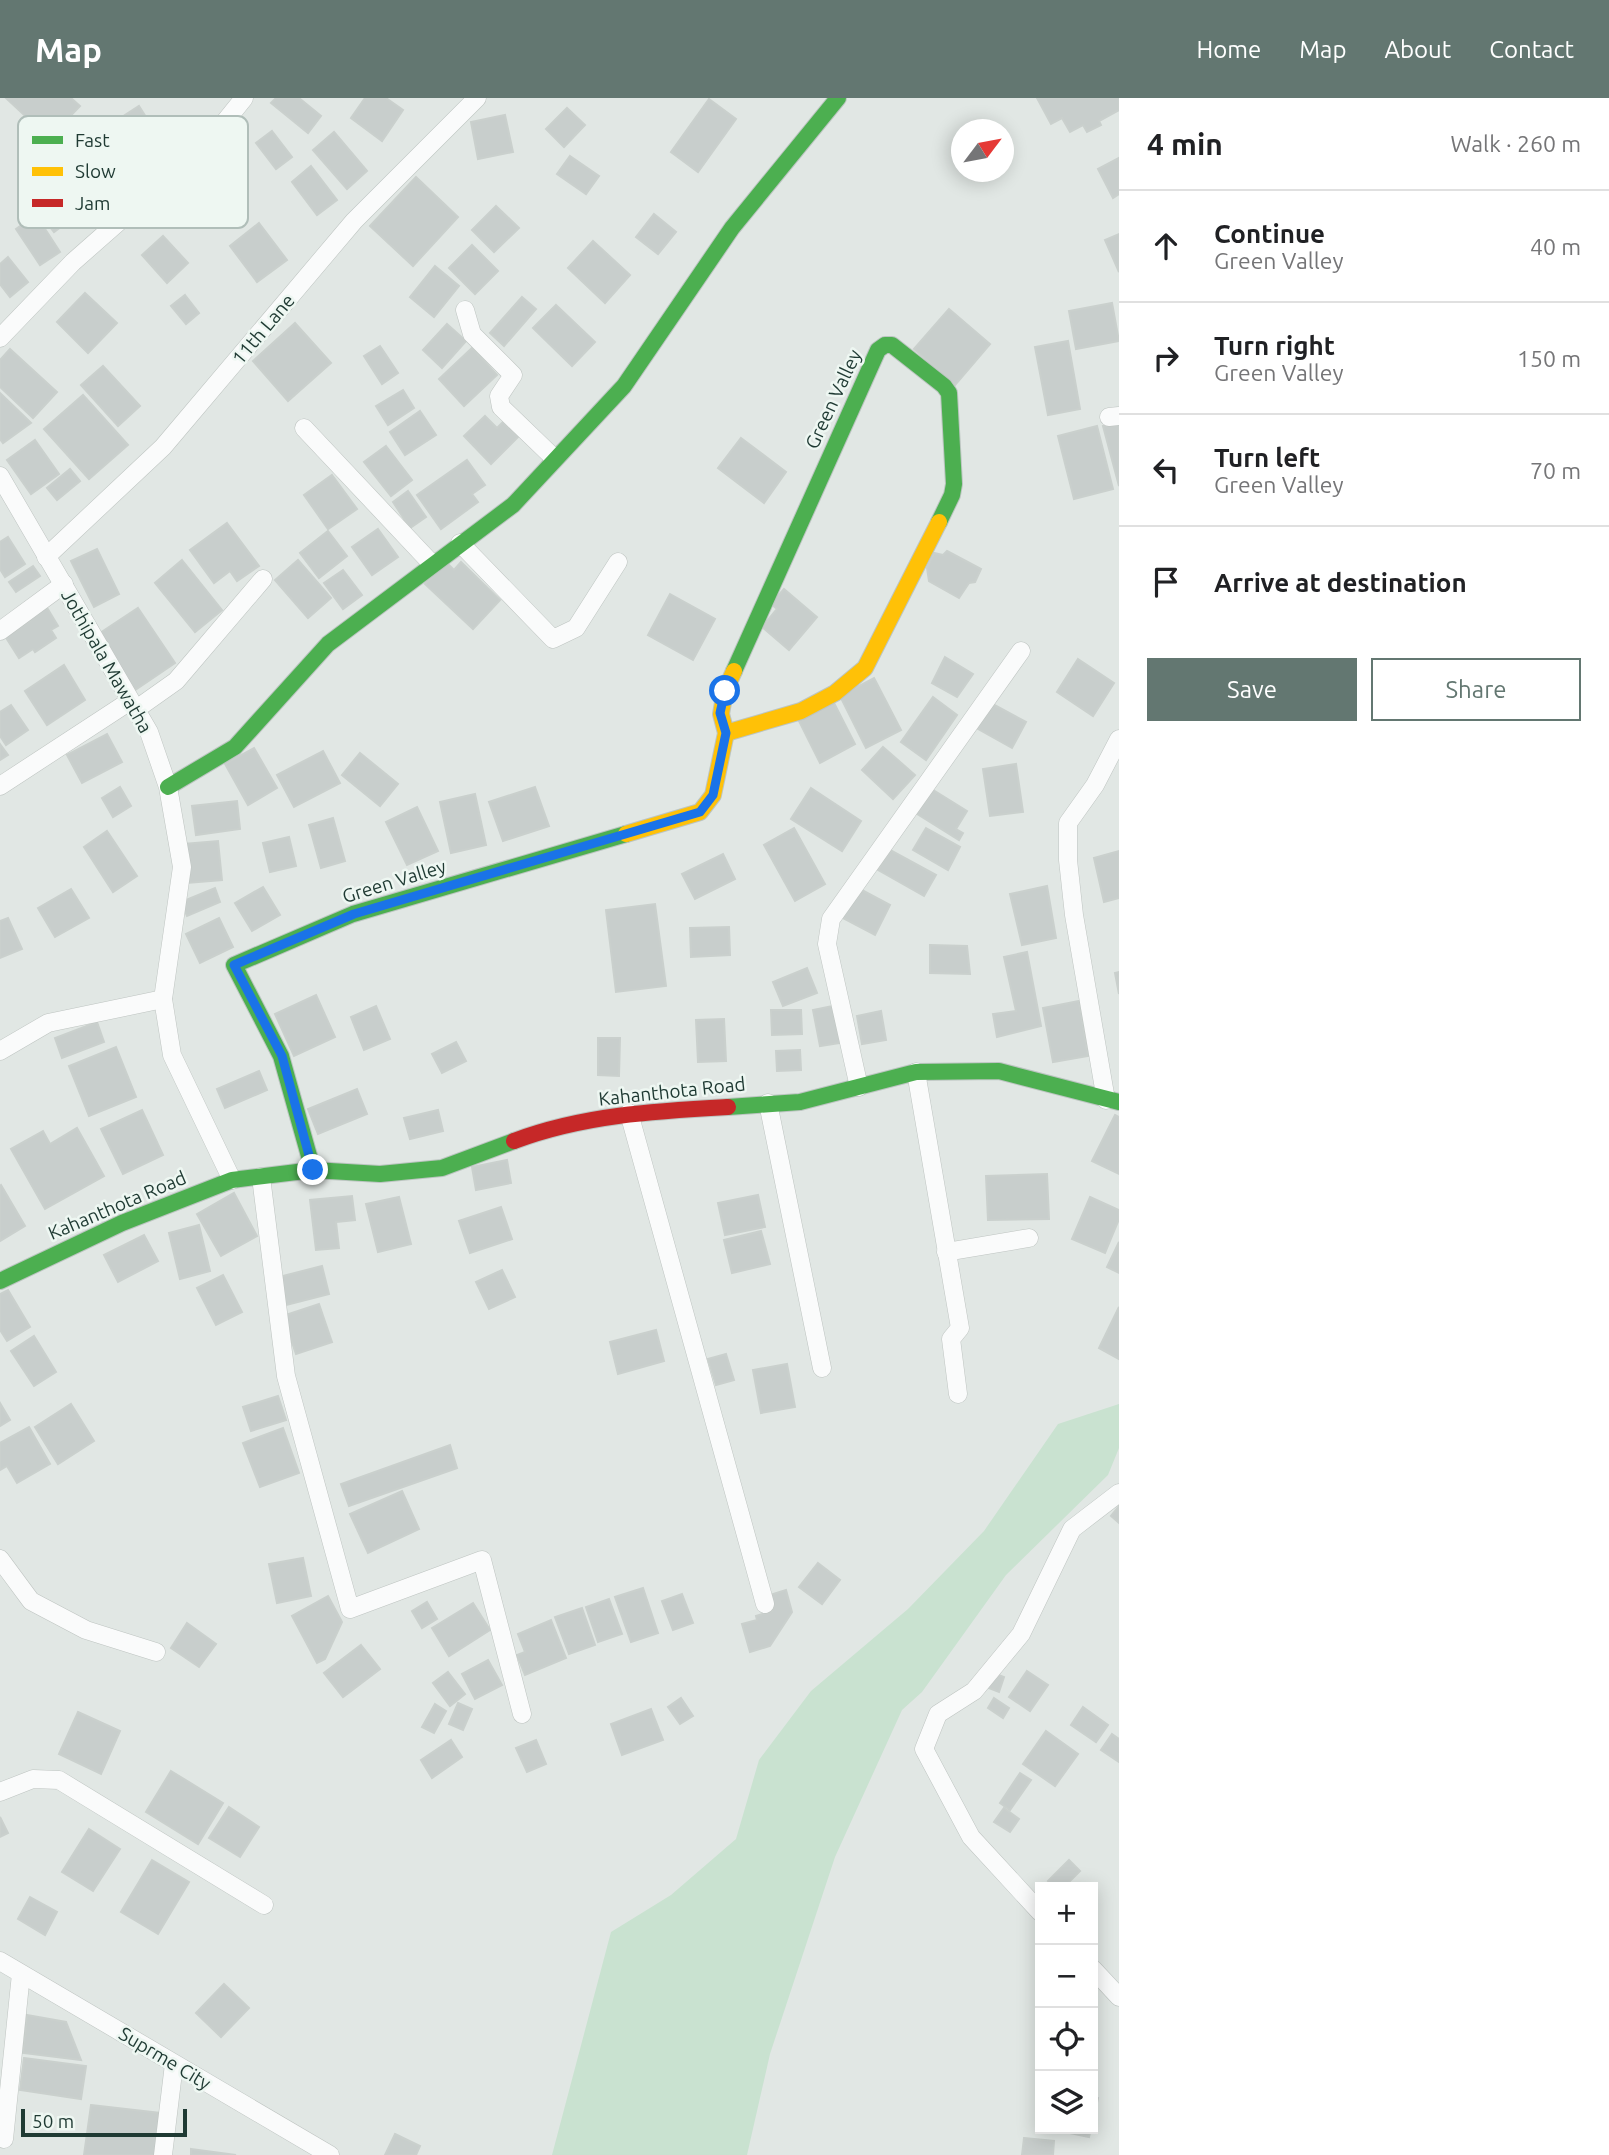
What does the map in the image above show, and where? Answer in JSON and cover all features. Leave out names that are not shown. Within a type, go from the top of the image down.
[{"type":"street","points":[[230,116],[244,98]]},
{"type":"street","name":"11th Lane","points":[[46,557],[163,447],[354,221],[477,98]]},
{"type":"street","points":[[168,787],[235,747],[328,644],[513,505],[624,386],[732,229],[838,98]]},
{"type":"street","points":[[0,338],[74,262],[112,228]]},
{"type":"street","points":[[465,310],[472,334],[513,375],[499,396],[501,407],[554,458]]},
{"type":"street","name":"Green Valley","points":[[313,1170],[282,1056],[234,965],[354,914],[700,812],[713,795],[726,733],[720,713],[725,691],[878,350],[885,345],[892,345],[944,386],[949,393],[954,484],[952,495],[865,668],[850,682],[796,714],[726,733]]},
{"type":"street","points":[[304,428],[432,564]]},
{"type":"street","name":"Jothipala Mawatha","points":[[0,476],[149,733],[168,787],[182,867],[163,999],[172,1055],[232,1180]]},
{"type":"street","points":[[460,543],[553,639],[576,628],[618,562]]},
{"type":"street","points":[[0,786],[176,681],[263,579]]},
{"type":"street","points":[[0,631],[64,584]]},
{"type":"street","points":[[859,1087],[827,944],[831,919],[1021,651]]},
{"type":"street","points":[[1112,1101],[1074,915],[1068,860],[1068,823],[1094,785],[1119,739]]},
{"type":"street","points":[[0,1051],[48,1023],[163,999]]},
{"type":"street","name":"Kahanthota Road","points":[[0,1281],[122,1223],[232,1180],[313,1170],[380,1174],[442,1168],[545,1129],[629,1113],[800,1102],[916,1072],[999,1071],[1112,1101]]},
{"type":"street","points":[[916,1072],[960,1328],[951,1339],[958,1394]]},
{"type":"street","points":[[768,1103],[822,1368]]},
{"type":"street","points":[[629,1113],[765,1604]]},
{"type":"street","points":[[261,1177],[286,1376],[350,1609],[482,1560],[522,1714]]},
{"type":"street","points":[[946,1252],[1029,1238]]},
{"type":"street","points":[[1035,1907],[971,1837],[924,1749],[938,1714],[974,1691],[1021,1634],[1072,1529],[1119,1493]]},
{"type":"street","points":[[0,1559],[31,1601],[86,1630],[156,1652]]},
{"type":"street","points":[[0,1792],[33,1779],[60,1780],[264,1905]]},
{"type":"street","name":"Suprme City","points":[[0,1961],[330,2155]]},
{"type":"street","points":[[4,2139],[21,1974]]},
{"type":"street","points":[[1098,1974],[1119,1997]]},
{"type":"street","points":[[163,2155],[174,2064]]},
{"type":"green space","points":[[1119,1404],[1119,1448],[1108,1475],[1006,1575],[922,1692],[902,1710],[835,1857],[770,2054],[747,2155],[552,2155],[611,1932],[671,1895],[736,1839],[759,1760],[811,1691],[908,1609],[984,1531],[1058,1424]]},
{"type":"building","points":[[71,98],[80,106],[70,116],[25,116],[7,99]]},
{"type":"building","points":[[276,98],[299,98],[321,116],[308,133],[271,103]]},
{"type":"building","points":[[365,98],[386,98],[403,110],[382,141],[351,118]]},
{"type":"building","points":[[1037,98],[1119,98],[1119,110],[1099,121],[1101,125],[1087,132],[1083,125],[1070,132],[1062,118],[1051,124]]},
{"type":"building","points":[[709,99],[736,119],[698,172],[671,152]]},
{"type":"building","points":[[139,106],[145,116],[124,116]]},
{"type":"building","points":[[567,108],[585,125],[564,147],[546,129]]},
{"type":"building","points":[[505,115],[513,152],[478,159],[471,122]]},
{"type":"building","points":[[272,131],[292,157],[276,169],[256,143]]},
{"type":"building","points":[[334,132],[367,171],[347,189],[313,150]]},
{"type":"building","points":[[570,156],[599,176],[586,194],[557,174]]},
{"type":"building","points":[[1119,158],[1119,194],[1113,198],[1098,169]]},
{"type":"building","points":[[311,166],[337,200],[317,215],[292,182]]},
{"type":"building","points":[[416,177],[458,217],[413,266],[370,226]]},
{"type":"building","points":[[496,206],[519,228],[494,252],[472,230]]},
{"type":"building","points":[[654,214],[676,232],[658,254],[636,237]]},
{"type":"building","points":[[259,223],[287,260],[257,282],[230,246]]},
{"type":"building","points":[[44,228],[60,252],[40,265],[16,229]]},
{"type":"building","points":[[1119,234],[1119,272],[1105,240]]},
{"type":"building","points":[[163,236],[188,263],[167,283],[142,255]]},
{"type":"building","points":[[593,241],[630,275],[605,303],[568,268]]},
{"type":"building","points":[[472,245],[498,271],[475,294],[449,268]]},
{"type":"building","points":[[8,257],[28,282],[10,297],[0,284],[0,264]]},
{"type":"building","points":[[435,266],[459,286],[434,317],[410,297]]},
{"type":"building","points":[[85,293],[117,323],[88,353],[57,322]]},
{"type":"building","points":[[185,295],[199,313],[186,324],[171,306]]},
{"type":"building","points":[[522,297],[536,309],[504,346],[490,333]]},
{"type":"building","points":[[1112,303],[1119,341],[1076,349],[1069,311]]},
{"type":"building","points":[[556,305],[595,342],[572,366],[533,328]]},
{"type":"building","points":[[949,309],[990,344],[955,385],[914,349]]},
{"type":"building","points":[[295,323],[331,363],[288,401],[253,361]]},
{"type":"building","points":[[447,324],[466,341],[442,368],[423,350]]},
{"type":"building","points":[[1068,341],[1080,409],[1048,415],[1035,347]]},
{"type":"building","points":[[380,346],[398,373],[382,384],[364,356]]},
{"type":"building","points":[[472,348],[497,375],[464,406],[439,379]]},
{"type":"building","points":[[10,349],[57,392],[33,418],[0,387],[0,360]]},
{"type":"building","points":[[103,366],[140,406],[118,426],[81,385]]},
{"type":"building","points":[[403,390],[414,408],[388,425],[376,406]]},
{"type":"building","points":[[0,393],[31,423],[3,443],[0,439]]},
{"type":"building","points":[[83,395],[128,445],[89,479],[44,429]]},
{"type":"building","points":[[420,411],[436,435],[405,455],[390,432]]},
{"type":"building","points":[[485,416],[497,428],[503,422],[518,437],[491,464],[464,436]]},
{"type":"building","points":[[1119,422],[1119,486],[1103,426]]},
{"type":"building","points":[[1097,426],[1113,489],[1074,499],[1058,436]]},
{"type":"building","points":[[741,438],[786,472],[764,503],[718,468]]},
{"type":"building","points":[[35,440],[59,474],[31,494],[7,460]]},
{"type":"building","points":[[386,446],[412,480],[391,496],[364,462]]},
{"type":"building","points":[[467,460],[485,485],[472,494],[478,502],[441,529],[417,495]]},
{"type":"building","points":[[70,469],[80,481],[57,500],[47,488]]},
{"type":"building","points":[[332,475],[357,509],[328,529],[304,495]]},
{"type":"building","points":[[408,491],[426,517],[410,528],[393,502]]},
{"type":"building","points":[[227,523],[259,566],[237,581],[230,571],[214,583],[190,550]]},
{"type":"building","points":[[378,529],[398,557],[372,575],[352,547]]},
{"type":"building","points":[[328,531],[347,556],[319,578],[300,553]]},
{"type":"building","points":[[8,537],[25,564],[5,577],[0,569],[0,542]]},
{"type":"building","points":[[97,549],[119,594],[94,607],[71,561]]},
{"type":"building","points":[[947,551],[981,569],[975,582],[969,583],[959,598],[929,581],[927,568],[934,553],[943,555]]},
{"type":"building","points":[[182,560],[222,610],[195,632],[155,583]]},
{"type":"building","points":[[298,560],[331,598],[308,618],[275,580]]},
{"type":"building","points":[[446,562],[454,570],[461,562],[500,600],[473,629],[425,584]]},
{"type":"building","points":[[33,566],[40,576],[16,592],[9,582]]},
{"type":"building","points":[[343,570],[362,595],[343,609],[324,583]]},
{"type":"building","points":[[784,589],[817,617],[789,650],[762,627],[777,609],[771,604]]},
{"type":"building","points":[[670,594],[715,619],[693,660],[648,635]]},
{"type":"building","points":[[46,606],[58,626],[51,630],[56,638],[35,652],[33,649],[19,658],[5,636],[30,621],[28,618]]},
{"type":"building","points":[[138,608],[175,663],[135,690],[97,635]]},
{"type":"building","points":[[945,657],[973,674],[957,697],[932,683]]},
{"type":"building","points":[[1078,659],[1114,683],[1093,716],[1057,692]]},
{"type":"building","points":[[64,665],[85,700],[47,725],[25,691]]},
{"type":"building","points":[[874,678],[901,730],[866,748],[840,696]]},
{"type":"building","points":[[933,697],[957,715],[926,760],[901,742]]},
{"type":"building","points":[[833,701],[855,744],[820,763],[798,719]]},
{"type":"building","points":[[987,701],[1026,722],[1012,748],[973,726]]},
{"type":"building","points":[[11,705],[28,730],[6,745],[0,736],[0,712]]},
{"type":"building","points":[[107,734],[122,762],[82,783],[67,755]]},
{"type":"building","points":[[0,744],[8,755],[0,760]]},
{"type":"building","points":[[883,747],[915,775],[893,799],[862,770]]},
{"type":"building","points":[[254,748],[277,788],[248,805],[225,764]]},
{"type":"building","points":[[323,751],[340,783],[294,807],[277,775]]},
{"type":"building","points":[[360,753],[398,784],[380,806],[342,775]]},
{"type":"building","points":[[1016,764],[1023,812],[990,816],[983,769]]},
{"type":"building","points":[[120,787],[131,806],[113,817],[102,798]]},
{"type":"building","points":[[535,787],[549,826],[503,841],[489,802]]},
{"type":"building","points":[[811,788],[861,821],[842,851],[791,819]]},
{"type":"building","points":[[930,788],[967,811],[956,829],[963,833],[959,840],[914,812]]},
{"type":"building","points":[[475,794],[486,845],[451,853],[440,802]]},
{"type":"building","points":[[237,801],[240,829],[196,835],[192,806]]},
{"type":"building","points":[[417,807],[438,851],[407,865],[386,822]]},
{"type":"building","points":[[333,818],[345,861],[321,868],[309,825]]},
{"type":"building","points":[[794,828],[825,884],[795,901],[764,845]]},
{"type":"building","points":[[926,828],[960,847],[948,870],[913,850]]},
{"type":"building","points":[[107,831],[137,876],[113,892],[84,847]]},
{"type":"building","points":[[289,837],[296,866],[270,872],[263,843]]},
{"type":"building","points":[[218,841],[222,880],[187,883],[184,844]]},
{"type":"building","points":[[890,850],[936,875],[924,896],[878,870]]},
{"type":"building","points":[[1119,851],[1119,898],[1104,902],[1094,858]]},
{"type":"building","points":[[723,854],[735,879],[695,899],[682,874]]},
{"type":"building","points":[[1047,886],[1056,938],[1022,945],[1010,894]]},
{"type":"building","points":[[263,887],[280,915],[252,931],[235,903]]},
{"type":"building","points":[[215,888],[220,902],[187,916],[181,902]]},
{"type":"building","points":[[858,888],[890,905],[875,935],[843,918]]},
{"type":"building","points":[[71,889],[89,918],[55,937],[38,908]]},
{"type":"building","points":[[655,904],[666,986],[616,992],[606,910]]},
{"type":"building","points":[[8,918],[22,949],[0,958],[0,921]]},
{"type":"building","points":[[219,918],[233,947],[200,963],[186,934]]},
{"type":"building","points":[[729,927],[730,955],[691,957],[690,928]]},
{"type":"building","points":[[930,945],[967,946],[970,974],[930,973]]},
{"type":"building","points":[[1027,952],[1041,1026],[997,1037],[993,1014],[1016,1011],[1004,957]]},
{"type":"building","points":[[807,968],[817,993],[783,1006],[773,982]]},
{"type":"building","points":[[1119,972],[1119,994],[1115,973]]},
{"type":"building","points":[[316,995],[335,1037],[294,1056],[275,1014]]},
{"type":"building","points":[[1079,1001],[1088,1056],[1053,1062],[1043,1008]]},
{"type":"building","points":[[376,1006],[390,1039],[364,1050],[351,1017]]},
{"type":"building","points":[[833,1006],[840,1043],[820,1046],[813,1010]]},
{"type":"building","points":[[771,1010],[801,1010],[802,1034],[772,1035]]},
{"type":"building","points":[[881,1011],[886,1040],[862,1044],[857,1016]]},
{"type":"building","points":[[724,1019],[726,1061],[698,1062],[696,1020]]},
{"type":"building","points":[[97,1022],[104,1042],[62,1058],[55,1038]]},
{"type":"building","points":[[598,1038],[620,1038],[619,1076],[598,1075]]},
{"type":"building","points":[[456,1042],[466,1061],[442,1073],[432,1054]]},
{"type":"building","points":[[116,1047],[136,1097],[89,1116],[69,1066]]},
{"type":"building","points":[[800,1050],[801,1070],[777,1071],[776,1051]]},
{"type":"building","points":[[259,1071],[267,1090],[225,1108],[217,1089]]},
{"type":"building","points":[[357,1089],[367,1114],[318,1134],[308,1109]]},
{"type":"building","points":[[142,1110],[163,1155],[123,1174],[101,1129]]},
{"type":"building","points":[[438,1110],[443,1131],[410,1139],[404,1118]]},
{"type":"building","points":[[1115,1115],[1119,1117],[1119,1174],[1092,1161]]},
{"type":"building","points":[[77,1128],[104,1176],[45,1209],[11,1149],[43,1131],[50,1144]]},
{"type":"building","points":[[507,1160],[511,1183],[476,1190],[472,1167]]},
{"type":"building","points":[[1047,1174],[1049,1219],[988,1220],[986,1176]]},
{"type":"building","points":[[0,1186],[25,1226],[0,1241]]},
{"type":"building","points":[[234,1193],[257,1236],[221,1256],[197,1214]]},
{"type":"building","points":[[758,1195],[765,1227],[725,1235],[718,1203]]},
{"type":"building","points":[[352,1196],[355,1220],[336,1222],[339,1248],[316,1250],[310,1200]]},
{"type":"building","points":[[399,1197],[411,1244],[378,1252],[366,1204]]},
{"type":"building","points":[[1090,1197],[1119,1210],[1119,1219],[1105,1253],[1072,1239]]},
{"type":"building","points":[[501,1207],[512,1239],[470,1253],[459,1221]]},
{"type":"building","points":[[199,1225],[210,1271],[180,1279],[169,1233]]},
{"type":"building","points":[[761,1231],[770,1264],[732,1273],[724,1240]]},
{"type":"building","points":[[144,1235],[158,1261],[118,1282],[104,1255]]},
{"type":"building","points":[[1119,1242],[1119,1273],[1107,1267]]},
{"type":"building","points":[[322,1266],[329,1294],[286,1305],[279,1277]]},
{"type":"building","points":[[502,1270],[515,1297],[489,1309],[476,1282]]},
{"type":"building","points":[[223,1275],[242,1312],[216,1325],[197,1288]]},
{"type":"building","points":[[8,1290],[30,1327],[7,1341],[0,1330],[0,1294]]},
{"type":"building","points":[[319,1304],[332,1342],[296,1354],[283,1316]]},
{"type":"building","points":[[1119,1307],[1119,1359],[1099,1348]]},
{"type":"building","points":[[656,1330],[664,1361],[618,1374],[610,1342]]},
{"type":"building","points":[[34,1336],[56,1372],[34,1386],[11,1351]]},
{"type":"building","points":[[726,1354],[734,1380],[716,1385],[708,1359]]},
{"type":"building","points":[[787,1364],[795,1407],[761,1413],[753,1370]]},
{"type":"building","points":[[278,1396],[286,1420],[251,1431],[243,1407]]},
{"type":"building","points":[[0,1403],[10,1420],[0,1426]]},
{"type":"building","points":[[71,1404],[94,1441],[58,1464],[35,1427]]},
{"type":"building","points":[[29,1427],[50,1464],[17,1483],[7,1466],[0,1470],[0,1443]]},
{"type":"building","points":[[283,1428],[299,1473],[260,1487],[243,1443]]},
{"type":"building","points":[[450,1445],[457,1468],[349,1506],[341,1484]]},
{"type":"building","points":[[402,1491],[419,1529],[368,1553],[350,1514]]},
{"type":"building","points":[[1119,1506],[1119,1523],[1111,1516]]},
{"type":"building","points":[[303,1558],[311,1596],[277,1603],[269,1564]]},
{"type":"building","points":[[818,1563],[840,1580],[822,1604],[799,1587]]},
{"type":"building","points":[[643,1588],[658,1633],[631,1642],[615,1597]]},
{"type":"building","points":[[786,1590],[792,1612],[770,1646],[750,1652],[742,1624],[757,1620],[756,1616],[772,1611],[767,1596]]},
{"type":"building","points":[[682,1594],[693,1623],[673,1630],[662,1601]]},
{"type":"building","points":[[328,1596],[342,1622],[325,1659],[317,1663],[292,1616]]},
{"type":"building","points":[[609,1599],[622,1634],[598,1642],[586,1607]]},
{"type":"building","points":[[427,1602],[437,1619],[422,1628],[412,1611]]},
{"type":"building","points":[[473,1603],[490,1630],[449,1656],[432,1628]]},
{"type":"building","points":[[582,1608],[595,1645],[569,1654],[555,1617]]},
{"type":"building","points":[[551,1620],[566,1658],[525,1675],[517,1655],[525,1652],[518,1634]]},
{"type":"building","points":[[187,1623],[216,1644],[199,1667],[171,1648]]},
{"type":"building","points":[[361,1645],[380,1669],[343,1697],[324,1673]]},
{"type":"building","points":[[488,1660],[502,1685],[475,1699],[462,1674]]},
{"type":"building","points":[[1027,1671],[1048,1685],[1030,1711],[1009,1697]]},
{"type":"building","points":[[448,1672],[465,1694],[450,1706],[433,1683]]},
{"type":"building","points":[[991,1672],[1004,1677],[999,1692],[986,1687]]},
{"type":"building","points":[[681,1698],[693,1716],[680,1724],[668,1707]]},
{"type":"building","points":[[994,1698],[1009,1708],[1003,1718],[988,1708]]},
{"type":"building","points":[[458,1703],[472,1709],[463,1730],[449,1724]]},
{"type":"building","points":[[435,1704],[446,1711],[434,1733],[422,1727]]},
{"type":"building","points":[[1083,1707],[1108,1725],[1096,1742],[1071,1725]]},
{"type":"building","points":[[651,1709],[663,1740],[622,1755],[611,1724]]},
{"type":"building","points":[[78,1712],[120,1731],[101,1774],[59,1754]]},
{"type":"building","points":[[1046,1731],[1078,1754],[1055,1786],[1023,1764]]},
{"type":"building","points":[[1112,1734],[1119,1739],[1119,1762],[1101,1750]]},
{"type":"building","points":[[451,1740],[462,1757],[432,1778],[421,1760]]},
{"type":"building","points":[[536,1740],[546,1764],[527,1772],[516,1748]]},
{"type":"building","points":[[171,1771],[223,1803],[198,1844],[146,1812]]},
{"type":"building","points":[[1020,1773],[1031,1780],[1010,1810],[1000,1803]]},
{"type":"building","points":[[229,1807],[259,1827],[240,1857],[209,1838]]},
{"type":"building","points":[[1004,1808],[1019,1819],[1010,1832],[994,1822]]},
{"type":"building","points":[[0,1817],[8,1833],[0,1837]]},
{"type":"building","points":[[89,1829],[120,1849],[93,1891],[62,1872]]},
{"type":"building","points":[[152,1860],[189,1882],[158,1934],[121,1912]]},
{"type":"building","points":[[1069,1860],[1080,1871],[1069,1882],[1048,1881]]},
{"type":"building","points":[[30,1897],[57,1912],[45,1935],[18,1919]]},
{"type":"building","points":[[224,1984],[249,2008],[221,2037],[196,2013]]},
{"type":"building","points":[[27,2015],[66,2022],[81,2060],[23,2053]]},
{"type":"building","points":[[24,2058],[86,2066],[81,2099],[20,2090]]},
{"type":"building","points":[[91,2105],[160,2113],[155,2155],[84,2155]]},
{"type":"building","points":[[395,2134],[420,2146],[416,2155],[385,2155]]},
{"type":"building","points":[[1024,2138],[1054,2141],[1053,2155],[1022,2155]]},
{"type":"building","points":[[191,2149],[236,2155],[191,2155]]},
{"type":"traffic: fast","points":[[168,787],[235,747],[328,644],[513,505],[624,386],[732,228],[838,98]]},
{"type":"traffic: fast","points":[[734,671],[878,350],[885,345],[892,345],[944,386],[949,393],[954,484],[952,495],[939,522]]},
{"type":"traffic: fast","points":[[313,1170],[281,1056],[234,965],[353,914],[626,834]]},
{"type":"traffic: fast","points":[[728,1107],[800,1102],[916,1072],[999,1071],[1119,1102]]},
{"type":"traffic: fast","points":[[0,1281],[122,1223],[232,1180],[313,1170],[380,1174],[442,1168],[514,1141]]},
{"type":"traffic: slow","points":[[726,733],[801,711],[835,693],[865,668],[939,522]]},
{"type":"traffic: slow","points":[[626,834],[700,812],[713,795],[726,733],[721,714],[725,691],[734,671]]},
{"type":"traffic: jam","points":[[514,1141],[566,1125],[593,1120],[728,1107]]},
{"type":"route","points":[[313,1170],[282,1056],[234,965],[354,914],[700,812],[713,795],[726,733],[720,713],[725,691]]}]
